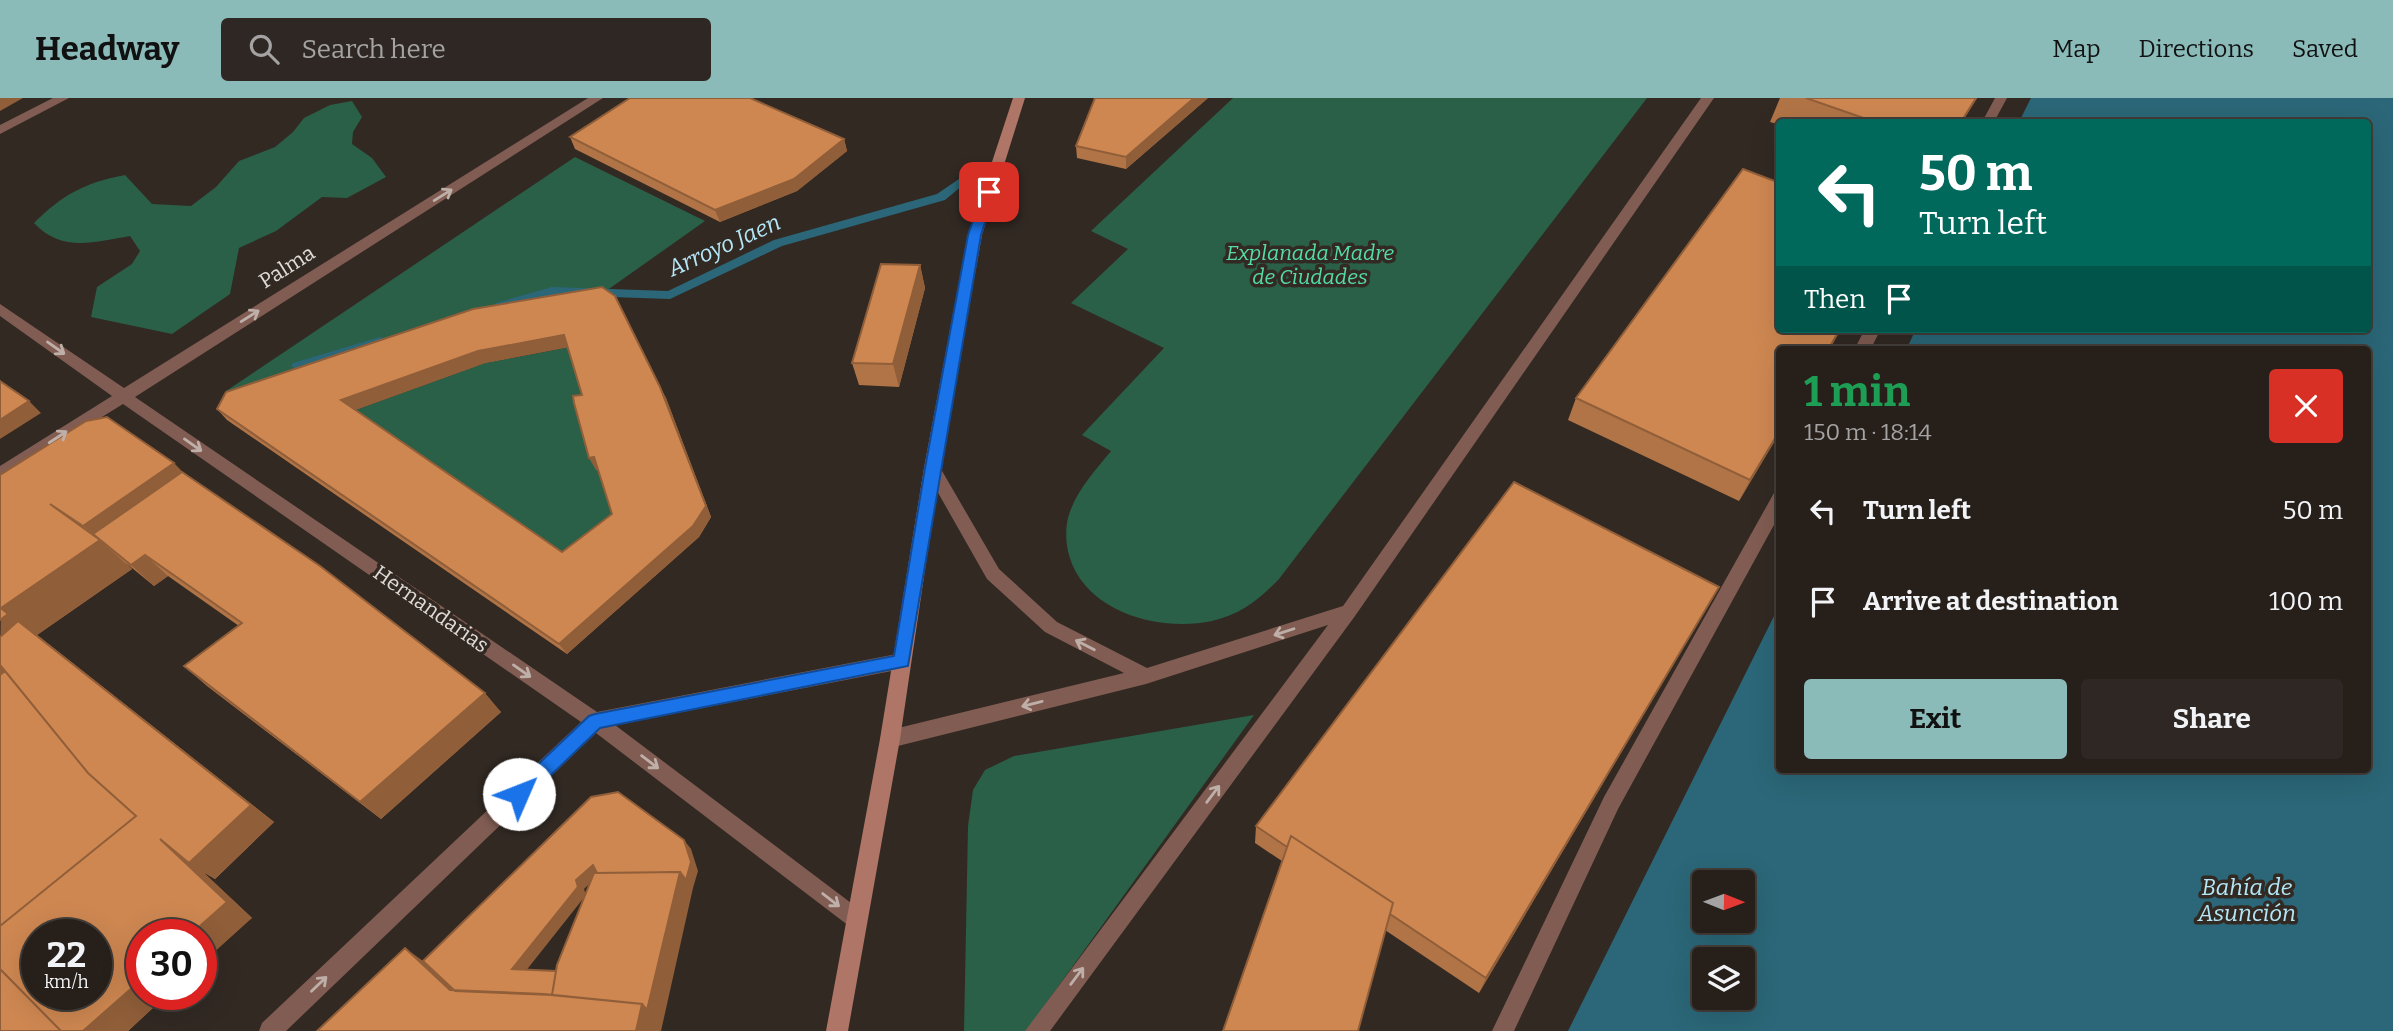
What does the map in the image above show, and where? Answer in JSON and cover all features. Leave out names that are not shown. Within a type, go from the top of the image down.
[{"type":"street","points":[[0,130],[62,98]]},
{"type":"street","name":"Palma","points":[[0,474],[597,98]]},
{"type":"street","points":[[836,1031],[890,739],[932,468],[975,235],[1019,98]]},
{"type":"street","points":[[1010,127],[1026,98]]},
{"type":"street","points":[[1036,1031],[1349,611],[1708,98]]},
{"type":"street","points":[[1990,119],[2001,98]]},
{"type":"street","name":"Hernandarias","points":[[0,309],[595,721],[856,919]]},
{"type":"street","points":[[932,468],[993,574],[1051,627],[1146,676]]},
{"type":"street","points":[[1503,1031],[1611,803],[1776,505]]},
{"type":"street","points":[[890,739],[1146,676],[1349,611]]},
{"type":"street","points":[[270,1031],[595,721],[902,661]]},
{"type":"green space","name":"Explanada Madre de Ciudades","points":[[1233,98],[1647,98],[1279,579],[1257,599],[1232,615],[1192,624],[1148,620],[1127,614],[1091,591],[1078,575],[1069,555],[1066,533],[1075,500],[1111,451],[1082,435],[1164,348],[1071,303],[1128,249],[1091,231]]},
{"type":"green space","points":[[352,101],[362,117],[353,132],[352,144],[372,158],[386,177],[347,198],[322,197],[276,231],[239,248],[230,294],[172,334],[91,317],[97,287],[132,264],[140,251],[130,236],[91,242],[67,242],[56,239],[34,223],[75,191],[125,175],[152,204],[191,206],[216,187],[239,161],[275,147],[293,132],[304,118],[330,105]]},
{"type":"green space","points":[[575,157],[705,221],[606,291],[235,394],[226,391]]},
{"type":"green space","points":[[570,347],[618,525],[570,563],[350,412],[485,363]]},
{"type":"green space","points":[[1254,715],[1026,1031],[964,1031],[968,826],[973,790],[985,770],[1014,756]]},
{"type":"water","name":"Bahía de Asunción","points":[[2031,98],[2393,98],[2393,1031],[1568,1031],[1776,612],[1776,773],[2371,773],[2371,346],[1908,346],[1914,333],[2371,333],[2371,119],[2020,119]]},
{"type":"building","points":[[630,98],[750,98],[844,139],[794,179],[715,210],[570,137]]},
{"type":"building","points":[[1095,98],[1194,98],[1126,157],[1076,146]]},
{"type":"building","points":[[1806,98],[1976,98],[1963,119],[1866,119]]},
{"type":"building","points":[[1743,169],[1776,181],[1776,333],[1838,333],[1830,346],[1776,346],[1776,437],[1750,480],[1576,398]]},
{"type":"building","points":[[881,264],[920,265],[893,364],[852,363]]},
{"type":"building","points":[[602,287],[615,296],[660,387],[706,506],[693,526],[559,644],[217,409],[226,392],[473,309]],"holes":[[[564,335],[582,395],[573,396],[574,403],[589,458],[594,457],[612,514],[562,552],[341,400],[478,351]]]},
{"type":"building","points":[[0,381],[29,401],[0,420]]},
{"type":"building","points":[[107,417],[174,463],[83,526],[50,504],[100,540],[1,608],[8,614],[0,620],[0,475],[86,421]]},
{"type":"building","points":[[182,472],[320,566],[485,693],[360,802],[184,666],[242,623],[145,555],[131,565],[93,534]]},
{"type":"building","points":[[1514,482],[1719,587],[1486,978],[1390,914],[1393,903],[1291,836],[1287,847],[1256,826]]},
{"type":"building","points":[[18,621],[251,805],[189,863],[160,839],[227,902],[208,919],[126,919],[126,993],[112,1005],[112,919],[21,919],[21,990],[0,969],[0,926],[136,816],[88,773],[0,665],[0,637]]},
{"type":"building","points":[[5,671],[88,773],[136,816],[0,926],[0,675]]},
{"type":"building","points":[[618,792],[684,840],[691,862],[686,880],[680,872],[597,873],[593,865],[576,880],[578,887],[512,969],[556,971],[552,995],[455,991],[423,961],[591,797]]},
{"type":"building","points":[[1291,836],[1393,903],[1358,1031],[1223,1031]]},
{"type":"building","points":[[680,872],[647,1010],[642,1004],[552,995],[557,965],[594,873]]},
{"type":"building","points":[[405,948],[450,990],[544,994],[642,1004],[636,1031],[317,1031]]},
{"type":"building","points":[[0,969],[21,990],[21,1010],[40,1010],[61,1031],[0,1031]]},
{"type":"building","points":[[40,1010],[107,1010],[83,1031],[61,1031]]},
{"type":"waterway","name":"Arroyo Jaen","points":[[500,306],[552,291],[670,295],[778,243],[941,197],[959,183]]},
{"type":"waterway","name":"Arroyo Jaen","points":[[297,366],[380,341]]},
{"type":"route","points":[[519,794],[595,721],[902,661],[932,468],[975,235],[989,192]]}]
